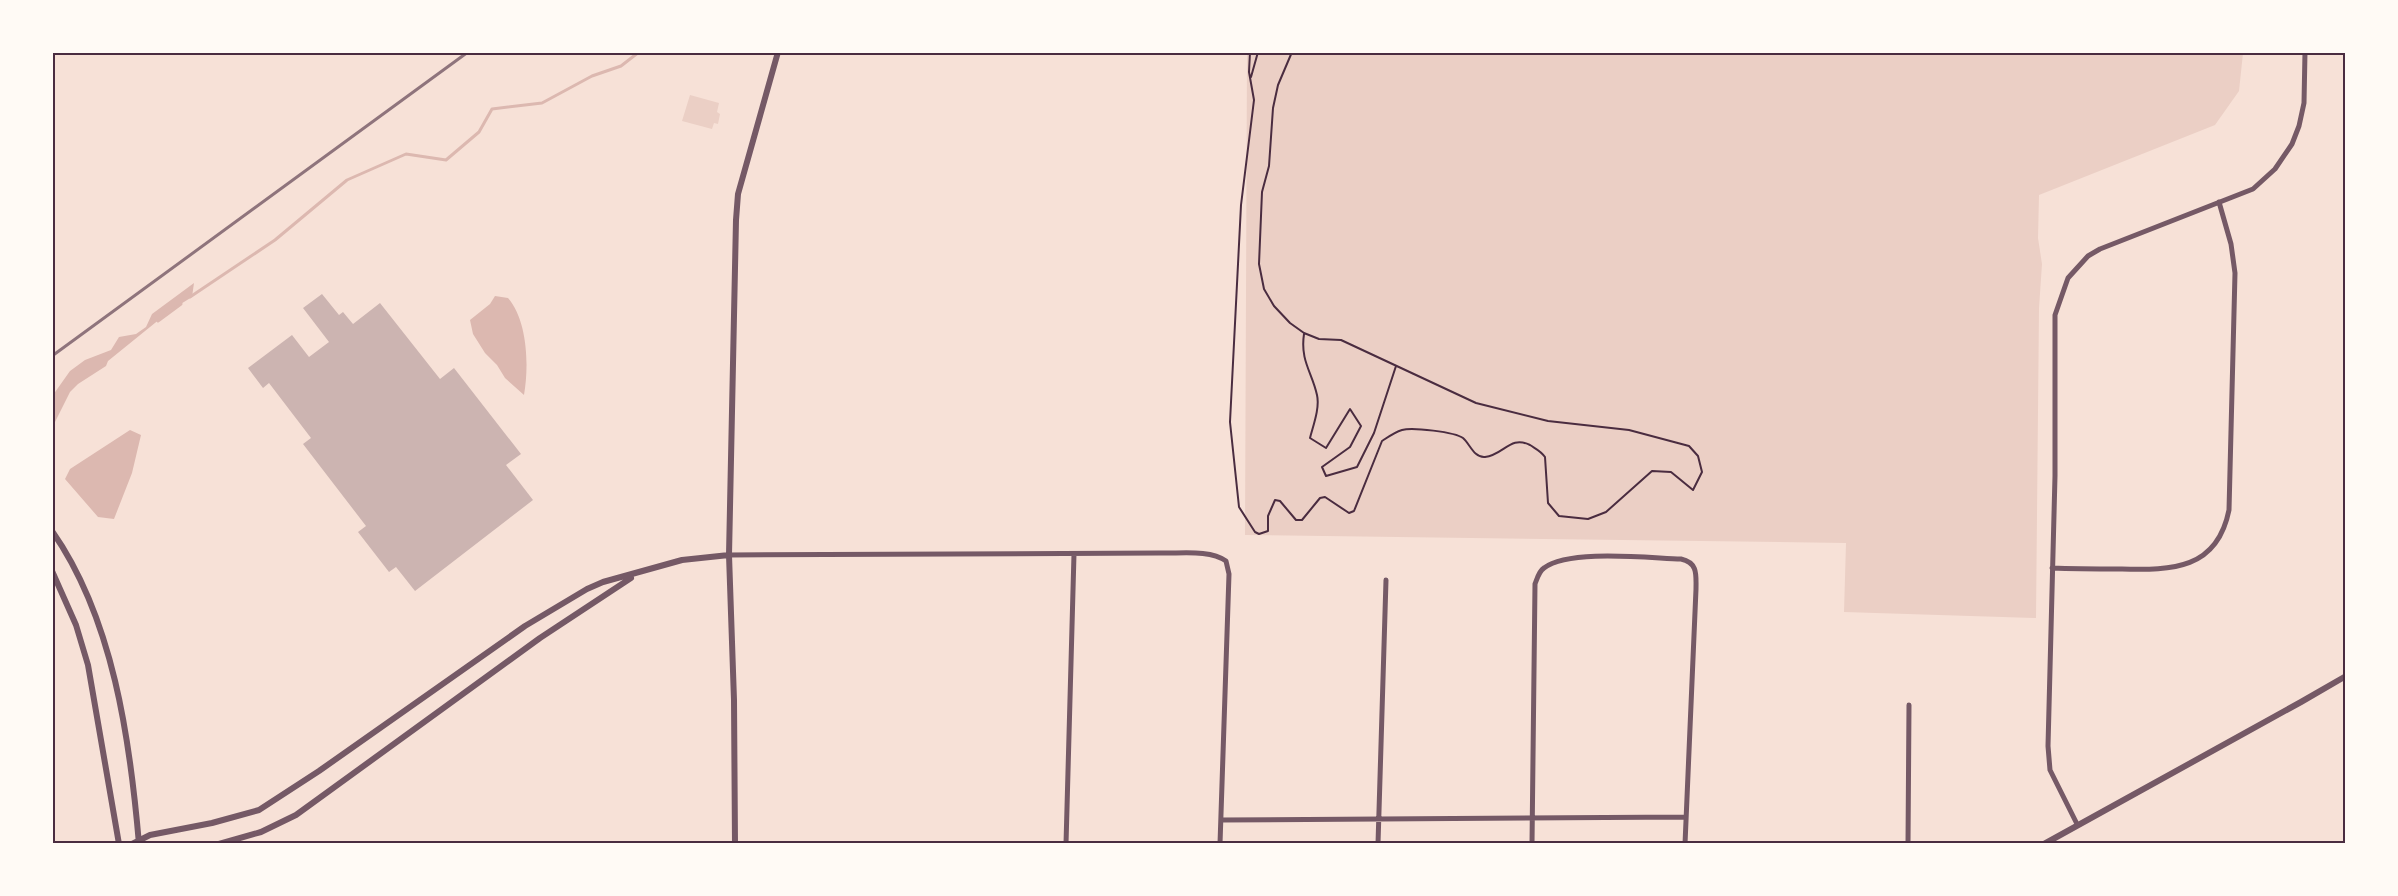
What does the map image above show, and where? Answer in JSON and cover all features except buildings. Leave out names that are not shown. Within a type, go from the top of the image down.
[{"type":"street","points":[[735,844],[734,700],[729,556],[738,194],[778,52]]},
{"type":"street","points":[[2077,824],[2060,792],[2049,764],[2054,325],[2057,304],[2068,278],[2088,256],[2100,249],[2252,189],[2275,169],[2292,144],[2299,126],[2304,103],[2305,52]]},
{"type":"street","points":[[2052,568],[2138,570],[2177,568],[2202,556],[2216,542],[2225,526],[2229,510],[2235,273],[2231,244],[2219,202]]},
{"type":"street","points":[[52,530],[82,579],[108,652],[132,780],[139,842]]},
{"type":"street","points":[[1066,844],[1074,554]]},
{"type":"street","points":[[132,844],[165,831],[212,824],[259,810],[319,771],[542,615],[603,582],[682,560],[729,556],[1074,554],[1209,554],[1226,561],[1229,574],[1220,844]]},
{"type":"street","points":[[1532,844],[1535,584],[1542,569],[1565,559],[1598,557],[1681,559],[1692,563],[1696,572],[1686,844]]},
{"type":"street","points":[[52,571],[76,626],[88,665],[119,844]]},
{"type":"street","points":[[219,844],[261,832],[296,815],[562,623],[608,591],[640,573]]},
{"type":"street","points":[[1378,844],[1386,580]]},
{"type":"street","points":[[2044,844],[2077,824],[2310,698],[2346,676]]},
{"type":"street","points":[[1908,705],[1908,844]]},
{"type":"street","points":[[1221,820],[1686,817]]},
{"type":"path","points":[[1250,52],[1249,72],[1254,100],[1241,205],[1230,422],[1239,507],[1255,532],[1259,534],[1268,531],[1268,516],[1275,500],[1280,501],[1296,520],[1302,520],[1320,498],[1325,497],[1348,512],[1354,511],[1382,441],[1404,429],[1449,433],[1462,437],[1477,455],[1483,458],[1522,441],[1542,452],[1545,457],[1548,503],[1559,516],[1588,520],[1606,512],[1652,471],[1670,472],[1693,490],[1702,472],[1698,456],[1689,446],[1629,430],[1548,421],[1476,403],[1341,340],[1318,339],[1304,333],[1274,306],[1264,289],[1259,264],[1262,192],[1269,166],[1273,108],[1278,85],[1292,52]]},
{"type":"path","points":[[1251,79],[1258,52]]},
{"type":"path","points":[[1304,333],[1303,344],[1306,368],[1317,396],[1315,420],[1310,438],[1326,448],[1350,408],[1361,426],[1350,447],[1322,468],[1326,476],[1357,467],[1374,433],[1396,366]]},
{"type":"shaded area","points":[[1247,53],[2243,53],[2239,91],[2215,125],[2039,195],[2038,238],[2042,264],[2039,308],[2036,618],[1844,612],[1846,543],[1245,535]]},
{"type":"shaded area","points":[[690,95],[719,103],[717,112],[720,114],[718,124],[714,123],[712,129],[682,121]]},
{"type":"shaded area","points":[[194,283],[192,297],[171,310],[108,361],[106,366],[78,384],[70,392],[53,426],[53,395],[70,371],[85,360],[111,350],[119,337],[136,334],[146,327],[152,314]]},
{"type":"shaded area","points":[[495,296],[508,298],[520,319],[526,358],[524,395],[505,378],[473,334],[470,320],[490,304]]},
{"type":"shaded area","points":[[130,430],[141,435],[132,473],[114,519],[98,517],[65,479],[70,469]]},
{"type":"waterway","points":[[190,297],[275,240],[347,180],[406,154],[446,160],[479,132],[492,109],[542,103],[592,76],[621,66],[639,52]]},
{"type":"waterway","points":[[158,321],[181,304]]},
{"type":"railway","points":[[52,356],[468,52]]}]
